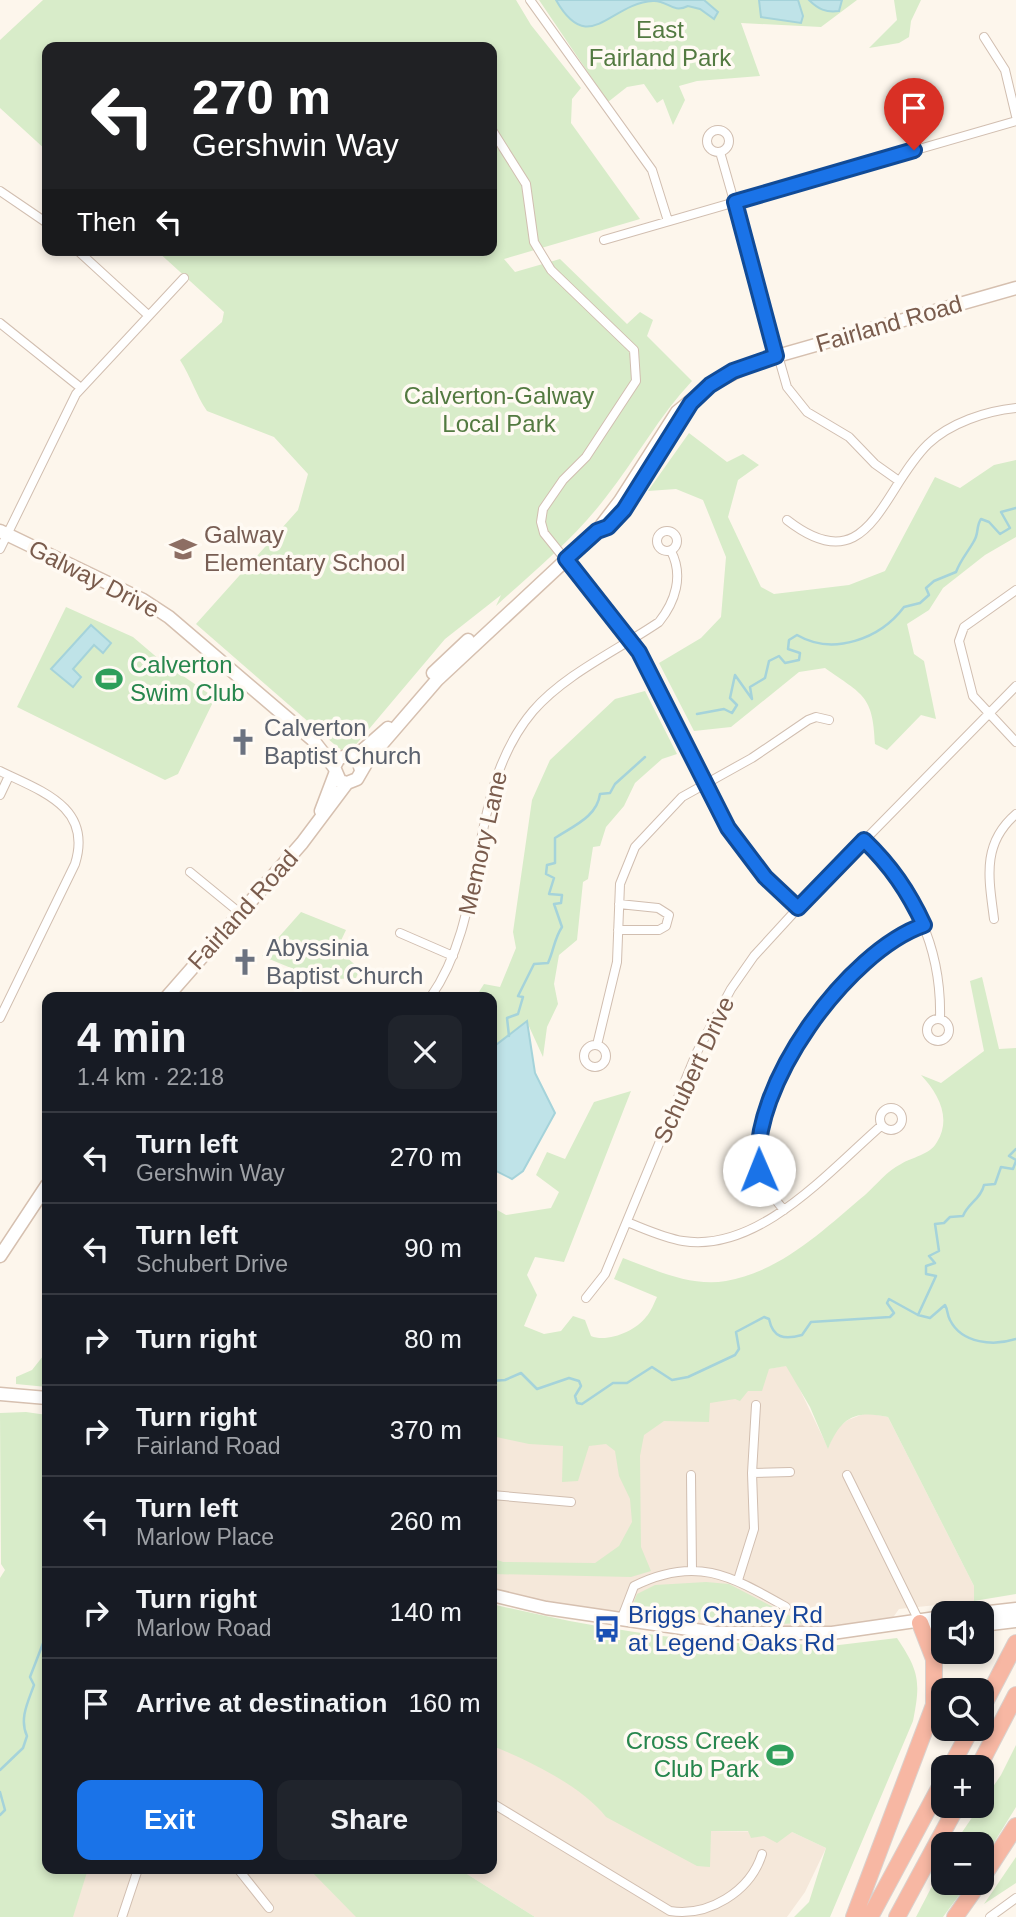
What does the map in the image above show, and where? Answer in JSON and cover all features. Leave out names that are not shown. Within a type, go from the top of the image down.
[{"type":"highway","points":[[854,1917],[934,1705],[934,1659],[920,1623]]},
{"type":"highway","points":[[994,1685],[1016,1643]]},
{"type":"highway","points":[[985,1755],[1016,1695]]},
{"type":"highway","points":[[870,1917],[931,1803]]},
{"type":"highway","points":[[897,1917],[951,1818]]},
{"type":"highway","points":[[994,1860],[1016,1826]]},
{"type":"highway","points":[[955,1917],[971,1895]]},
{"type":"main road","name":"Fairland Road","points":[[361,770],[437,680],[536,586],[597,531],[608,527],[624,510],[691,403],[710,385],[733,371],[776,356],[1016,288]]},
{"type":"main road","name":"Galway Drive","points":[[4,532],[143,600],[169,617],[313,740],[334,770]]},
{"type":"main road","name":"Fairland Road","points":[[347,756],[384,733],[449,656],[526,589],[536,586]]},
{"type":"main road","name":"Galway Drive","points":[[313,740],[347,756]]},
{"type":"main road","points":[[347,756],[358,760],[361,770],[357,779],[347,783],[340,781],[334,770],[347,756]]},
{"type":"main road","name":"Fairland Road","points":[[318,821],[334,770]]},
{"type":"main road","name":"Fairland Road","points":[[171,992],[318,821],[347,783]]},
{"type":"main road","points":[[0,1256],[42,1193]]},
{"type":"main road","points":[[0,1394],[42,1398]]},
{"type":"main road","points":[[497,1596],[621,1620],[716,1633],[832,1633],[931,1620]]},
{"type":"main road","points":[[994,1615],[1012,1615]]},
{"type":"main road","points":[[994,1621],[1012,1615]]},
{"type":"main road","points":[[920,1623],[931,1626]]},
{"type":"street","points":[[530,0],[652,170],[668,221]]},
{"type":"street","points":[[604,240],[1016,118],[1005,70],[984,37]]},
{"type":"street","points":[[497,138],[526,184],[534,242],[551,270],[634,350],[636,381],[586,457],[543,509],[541,522],[544,533],[632,640],[705,784],[743,850],[798,908]]},
{"type":"street","points":[[720,152],[776,356],[795,400],[807,412],[849,437],[874,464],[899,481]]},
{"type":"street","points":[[0,191],[15,198],[42,219]]},
{"type":"street","points":[[84,256],[148,315]]},
{"type":"street","points":[[0,549],[4,532],[81,388],[184,278]]},
{"type":"street","points":[[0,323],[81,388]]},
{"type":"street","points":[[787,520],[828,543],[846,540],[867,528],[929,443],[947,429],[1000,410],[1016,408]]},
{"type":"street","name":"Memory Lane","points":[[433,992],[453,956],[469,911],[491,788],[510,744],[534,710],[552,694],[659,622],[674,598],[677,572],[671,551]]},
{"type":"street","points":[[1016,590],[964,627],[959,641],[973,696],[1016,742]]},
{"type":"street","name":"Schubert Drive","points":[[586,1298],[605,1274],[714,1016],[754,956],[1016,686]]},
{"type":"street","points":[[597,1045],[617,962],[624,868],[635,847],[668,809],[705,784],[752,758],[808,720],[816,717],[829,720]]},
{"type":"street","points":[[0,771],[42,792],[68,809],[79,837],[75,864],[0,1018]]},
{"type":"street","points":[[0,795],[9,776]]},
{"type":"street","points":[[994,919],[987,868],[1004,824],[1016,814]]},
{"type":"street","points":[[864,840],[892,867],[909,892],[924,925],[938,979],[940,1019]]},
{"type":"street","points":[[190,872],[240,913]]},
{"type":"street","points":[[618,930],[659,930],[666,926],[669,915],[658,908],[620,904]]},
{"type":"street","points":[[783,1210],[763,1180],[756,1150],[759,1125],[785,1066],[819,1012],[870,956],[890,939],[924,925]]},
{"type":"street","points":[[400,933],[453,956]]},
{"type":"street","points":[[627,1222],[668,1238],[701,1243],[746,1234],[783,1210],[882,1125]]},
{"type":"street","points":[[738,1580],[754,1529],[752,1473],[756,1405]]},
{"type":"street","points":[[752,1473],[790,1472]]},
{"type":"street","points":[[691,1475],[692,1571]]},
{"type":"street","points":[[847,1475],[920,1623]]},
{"type":"street","points":[[497,1495],[571,1502]]},
{"type":"street","points":[[621,1620],[634,1586],[651,1577],[692,1571],[720,1573],[786,1607]]},
{"type":"street","points":[[497,1806],[670,1911],[687,1915],[708,1909],[748,1882],[762,1854]]},
{"type":"street","points":[[122,1917],[136,1874]]},
{"type":"street","points":[[242,1874],[269,1908]]},
{"type":"street","points":[[990,1917],[1016,1898]]},
{"type":"shaded area","points":[[788,1365],[828,1448],[837,1428],[848,1420],[866,1413],[888,1417],[974,1586],[974,1601],[931,1601],[931,1606],[899,1609],[887,1626],[716,1633],[497,1596],[497,1433],[640,1421],[710,1399],[769,1369]]},
{"type":"shaded area","points":[[497,1735],[709,1866],[710,1831],[792,1832],[826,1848],[805,1892],[787,1917],[535,1917],[467,1874],[497,1874]]},
{"type":"shaded area","points":[[81,1874],[315,1874],[357,1917],[69,1917]]},
{"type":"green space","name":"Calverton-Galway Local Park","points":[[43,0],[516,0],[531,25],[581,88],[572,99],[571,123],[640,219],[504,259],[515,272],[560,259],[627,324],[640,312],[653,320],[647,336],[692,381],[617,483],[581,526],[496,606],[501,595],[445,639],[353,748],[342,751],[196,624],[298,510],[308,474],[274,437],[207,411],[180,360],[222,322],[224,312],[163,256],[497,256],[497,42],[42,42],[42,146],[0,108],[0,40]]},
{"type":"green space","name":"East Fairland Park","points":[[539,0],[857,0],[821,27],[741,23],[760,76],[697,81],[679,86],[685,100],[673,125],[663,99],[657,103],[644,84],[627,87],[608,102]]},
{"type":"green space","points":[[894,0],[921,0],[911,21],[909,37],[899,43],[869,48],[897,20]]},
{"type":"green space","points":[[689,433],[727,462],[743,454],[759,465],[738,480],[728,517],[761,587],[774,594],[849,585],[885,571],[935,477],[960,488],[994,465],[1016,460],[1016,537],[985,555],[943,588],[929,610],[907,624],[914,654],[924,661],[936,719],[921,715],[887,750],[875,744],[872,715],[864,698],[825,668],[799,672],[731,727],[694,731],[659,663],[701,638],[721,617],[726,557],[703,500],[676,489],[648,491]]},
{"type":"green space","name":"Calverton Swim Club","points":[[66,607],[133,637],[160,660],[215,698],[178,774],[165,780],[17,707]]},
{"type":"green space","points":[[645,691],[677,754],[662,759],[635,783],[624,806],[606,827],[600,846],[593,847],[588,879],[583,882],[577,940],[559,955],[554,984],[558,1004],[547,1027],[543,1057],[527,1022],[497,1044],[497,992],[479,992],[484,984],[500,987],[516,948],[513,932],[532,800],[550,760],[615,699]]},
{"type":"green space","points":[[301,912],[346,930],[337,949],[360,969],[356,978],[320,980],[262,956]]},
{"type":"green space","points":[[982,977],[999,1049],[1016,1048],[1016,1594],[974,1601],[974,1586],[888,1417],[867,1415],[851,1418],[838,1430],[828,1449],[810,1407],[786,1366],[769,1369],[762,1391],[748,1391],[740,1401],[735,1399],[710,1403],[709,1422],[664,1421],[644,1435],[640,1456],[641,1547],[651,1571],[631,1577],[497,1574],[497,1560],[595,1563],[619,1546],[632,1522],[630,1499],[619,1476],[615,1451],[606,1444],[589,1446],[578,1481],[562,1482],[563,1446],[529,1444],[497,1437],[497,1210],[506,1215],[551,1208],[559,1192],[536,1175],[547,1152],[565,1159],[594,1102],[631,1091],[564,1262],[535,1257],[527,1275],[537,1295],[524,1326],[544,1334],[561,1331],[573,1316],[585,1320],[591,1336],[613,1337],[641,1322],[648,1315],[657,1297],[614,1279],[623,1258],[660,1272],[700,1282],[726,1281],[746,1276],[784,1259],[817,1235],[891,1170],[934,1146],[941,1133],[943,1115],[933,1090],[921,1075],[941,1083],[984,1051],[970,981]]},
{"type":"green space","points":[[42,1357],[42,1387],[16,1384],[16,1377],[32,1370]]},
{"type":"green space","points":[[0,1413],[42,1414],[42,1874],[86,1874],[73,1917],[0,1917],[0,1578],[5,1570],[1,1564]]},
{"type":"green space","points":[[706,1582],[729,1584],[804,1623],[755,1625],[638,1613],[633,1604],[637,1594],[655,1585]]},
{"type":"green space","points":[[497,1605],[623,1630],[757,1644],[763,1647],[787,1647],[788,1644],[839,1645],[897,1638],[910,1659],[916,1677],[917,1696],[913,1721],[830,1917],[794,1917],[809,1902],[826,1848],[792,1832],[777,1843],[764,1836],[751,1838],[748,1831],[711,1831],[710,1867],[697,1866],[606,1817],[569,1785],[521,1758],[497,1748]]},
{"type":"green space","points":[[1016,1745],[1016,1807],[994,1843],[994,1832],[962,1832],[972,1818],[994,1818],[994,1785]]},
{"type":"green space","points":[[1016,1857],[1016,1883],[984,1904],[990,1895],[994,1895],[994,1889]]},
{"type":"green space","points":[[314,1874],[467,1874],[535,1917],[356,1917]]},
{"type":"green space","points":[[931,1888],[931,1895],[959,1895],[943,1917],[916,1917]]},
{"type":"water","points":[[556,0],[704,0],[718,12],[714,19],[700,9],[688,6],[674,8],[663,2],[653,1],[638,4],[590,26],[579,25],[568,17]]},
{"type":"water","points":[[759,0],[798,0],[803,16],[801,23],[761,17]]},
{"type":"water","points":[[809,0],[842,0],[839,11],[830,11],[822,10]]},
{"type":"water","points":[[91,625],[111,643],[103,653],[94,645],[73,669],[81,677],[73,687],[51,669]]},
{"type":"water","points":[[527,1021],[535,1073],[555,1113],[523,1171],[512,1179],[497,1172],[497,1044]]},
{"type":"waterway","points":[[697,714],[724,709],[732,713],[737,705],[730,698],[735,675],[752,699],[750,687],[765,678],[769,661],[779,656],[785,663],[799,660],[800,653],[788,649],[789,640],[797,635],[811,641],[840,644],[855,641],[882,628],[904,607],[920,603],[929,595],[926,588],[934,581],[956,572],[976,538],[981,519],[989,522],[1000,534],[1010,528],[1001,512],[1016,508]]},
{"type":"waterway","points":[[509,1036],[507,1018],[518,1014],[523,997],[518,996],[534,964],[548,963],[562,927],[554,904],[561,903],[562,895],[549,894],[554,878],[546,874],[547,865],[555,863],[555,838],[589,815],[600,794],[610,793],[615,784],[645,757]]},
{"type":"waterway","points":[[1016,1149],[1009,1156],[1016,1160]]},
{"type":"waterway","points":[[918,1315],[936,1276],[926,1274],[926,1266],[935,1263],[929,1256],[939,1251],[935,1224],[944,1223],[950,1217],[963,1216],[984,1185],[995,1184],[1001,1167],[1013,1169],[1016,1161]]},
{"type":"waterway","points":[[497,1381],[521,1373],[537,1389],[569,1378],[579,1381],[581,1386],[575,1396],[577,1403],[582,1404],[613,1383],[627,1383],[652,1367],[672,1380],[688,1377],[735,1355],[739,1349],[736,1332],[764,1317],[769,1319],[776,1334],[796,1337],[802,1335],[811,1322],[890,1317],[894,1313],[887,1303],[889,1299],[918,1315],[930,1318],[945,1305],[955,1328],[979,1341],[1016,1339]]},
{"type":"waterway","points":[[0,1770],[23,1748],[27,1736],[24,1717],[34,1685],[30,1677],[42,1646]]},
{"type":"waterway","points":[[0,1792],[5,1810],[0,1815]]},
{"type":"place","name":"Galway Elementary School","points":[[183,549]]},
{"type":"place","name":"Calverton Swim Club","points":[[109,679]]},
{"type":"place","name":"Calverton Baptist Church","points":[[243,742]]},
{"type":"place","name":"Abyssinia Baptist Church","points":[[245,962]]},
{"type":"place","name":"Briggs Chaney Rd at Legend Oaks Rd","points":[[607,1629]]},
{"type":"place","name":"Cross Creek Club Park","points":[[780,1755]]},
{"type":"route","points":[[759,1170],[756,1150],[759,1125],[800,1039],[819,1012],[870,956],[890,939],[924,925],[909,892],[892,867],[864,840],[798,908],[765,877],[728,828],[632,640],[566,559],[597,531],[608,527],[624,510],[691,403],[710,385],[733,371],[776,356],[735,202],[914,150]]}]
